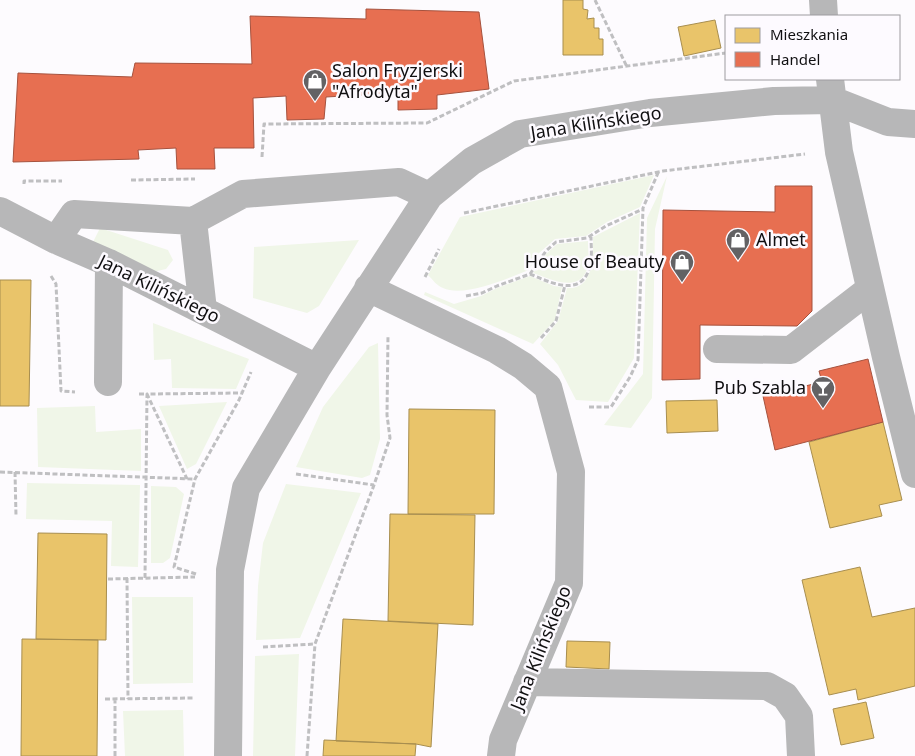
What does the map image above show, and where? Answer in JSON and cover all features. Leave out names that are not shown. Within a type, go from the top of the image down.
[{"type":"street","points":[[823,0],[824,15]]},
{"type":"street","points":[[831,90],[888,122],[915,124]]},
{"type":"street","points":[[831,90],[839,152],[915,474]]},
{"type":"street","name":"Jana Kilińskiego","points":[[228,756],[230,570],[246,488],[317,368],[429,196],[472,161],[520,134],[650,113],[774,101],[831,90]]},
{"type":"street","points":[[56,240],[74,214],[193,221],[243,194],[399,182],[429,196]]},
{"type":"street","name":"Jana Kilińskiego","points":[[0,212],[56,240],[109,263],[317,368]]},
{"type":"street","points":[[193,221],[203,310]]},
{"type":"street","points":[[108,382],[109,263]]},
{"type":"street","name":"Jana Kilińskiego","points":[[368,288],[497,350],[523,366],[548,387],[571,472],[569,583],[503,740],[501,756]]},
{"type":"street","points":[[718,349],[791,350],[870,289]]},
{"type":"street","points":[[527,682],[767,686],[785,696],[799,716],[801,756]]},
{"type":"path","points":[[595,0],[627,68]]},
{"type":"path","points":[[261,163],[264,124],[427,123],[514,81],[627,68],[725,53]]},
{"type":"path","points":[[581,407],[611,407],[630,377],[638,360],[643,208],[658,172]]},
{"type":"path","points":[[130,180],[197,179]]},
{"type":"path","points":[[24,189],[24,181],[63,181]]},
{"type":"path","points":[[464,296],[482,293],[530,274],[546,251],[556,242],[575,241],[591,236],[643,208]]},
{"type":"path","points":[[530,274],[556,284],[571,286],[582,280],[588,272],[591,236]]},
{"type":"path","points":[[48,270],[56,284],[61,392],[80,392]]},
{"type":"path","points":[[536,344],[556,321],[566,285]]},
{"type":"path","points":[[138,394],[242,393]]},
{"type":"path","points":[[145,578],[147,394]]},
{"type":"path","points":[[147,394],[187,479]]},
{"type":"path","points":[[0,472],[195,479]]},
{"type":"path","points":[[15,472],[16,516]]},
{"type":"path","points":[[292,473],[374,485]]},
{"type":"path","points":[[108,579],[205,576]]},
{"type":"path","points":[[127,578],[128,699]]},
{"type":"path","points":[[258,647],[315,644]]},
{"type":"path","points":[[105,699],[195,698]]},
{"type":"path","points":[[115,699],[115,756]]},
{"type":"shaded area","points":[[654,175],[640,207],[607,222],[586,236],[555,239],[538,254],[529,270],[486,286],[462,291],[441,287],[428,275],[460,217]]},
{"type":"shaded area","points":[[667,176],[655,229],[652,398],[631,428],[604,425],[643,374],[647,218]]},
{"type":"shaded area","points":[[640,213],[634,358],[608,402],[576,400],[558,365],[540,344],[558,321],[567,288],[582,284],[587,278],[592,262],[593,237]]},
{"type":"shaded area","points":[[100,228],[168,250],[173,260],[166,269],[153,272],[93,242]]},
{"type":"shaded area","points":[[359,240],[319,306],[307,313],[253,298],[254,247]]},
{"type":"shaded area","points":[[588,241],[586,272],[576,282],[561,282],[533,273],[546,254],[557,244]]},
{"type":"shaded area","points":[[530,276],[554,286],[562,287],[555,320],[533,344],[424,295],[425,292],[454,304],[481,296]]},
{"type":"shaded area","points":[[153,323],[249,359],[236,389],[172,388],[171,359],[154,360]]},
{"type":"shaded area","points":[[378,343],[380,439],[370,475],[362,478],[296,467],[323,407],[369,347]]},
{"type":"shaded area","points":[[227,402],[196,464],[187,469],[159,406]]},
{"type":"shaded area","points":[[95,406],[96,432],[141,429],[141,471],[38,467],[37,408]]},
{"type":"shaded area","points":[[27,483],[140,485],[138,567],[111,566],[112,521],[26,519]]},
{"type":"shaded area","points":[[286,484],[361,493],[300,638],[256,640],[258,586],[263,543]]},
{"type":"shaded area","points":[[151,486],[176,487],[184,494],[170,558],[163,563],[151,563]]},
{"type":"shaded area","points":[[132,597],[193,597],[193,683],[133,684]]},
{"type":"shaded area","points":[[299,654],[295,756],[253,756],[255,656]]},
{"type":"shaded area","points":[[183,710],[184,756],[125,756],[123,711]]},
{"type":"building: Mieszkania","points":[[563,0],[583,0],[583,9],[588,10],[587,19],[594,18],[594,28],[599,28],[599,39],[603,39],[603,55],[563,55]]},
{"type":"building: Mieszkania","points":[[715,20],[721,48],[684,56],[678,27]]},
{"type":"building: Mieszkania","points":[[0,280],[31,280],[29,406],[0,406]]},
{"type":"building: Mieszkania","points":[[717,400],[718,431],[667,433],[666,401]]},
{"type":"building: Mieszkania","points":[[409,409],[495,410],[494,514],[408,514]]},
{"type":"building: Mieszkania","points":[[883,422],[902,500],[879,505],[882,516],[830,528],[809,442]]},
{"type":"building: Mieszkania","points":[[390,514],[475,515],[473,625],[388,621]]},
{"type":"building: Mieszkania","points":[[38,533],[107,534],[106,640],[36,639]]},
{"type":"building: Mieszkania","points":[[860,567],[872,617],[915,608],[915,686],[858,700],[856,689],[829,695],[802,580]]},
{"type":"building: Mieszkania","points":[[343,619],[438,624],[431,747],[416,744],[336,741]]},
{"type":"building: Mieszkania","points":[[22,639],[98,640],[97,756],[21,756]]},
{"type":"building: Mieszkania","points":[[567,641],[610,642],[609,669],[566,667]]},
{"type":"building: Mieszkania","points":[[866,702],[874,738],[841,745],[833,709]]},
{"type":"building: Mieszkania","points":[[324,740],[416,744],[415,756],[323,756]]},
{"type":"building: Handel","points":[[366,9],[479,12],[489,89],[437,95],[437,109],[398,110],[398,93],[326,97],[324,119],[287,120],[286,96],[253,98],[254,148],[214,148],[215,169],[177,169],[176,148],[138,150],[139,159],[13,162],[18,73],[132,77],[135,63],[252,64],[250,16],[366,19]]},
{"type":"building: Handel","name":"Almet","points":[[775,186],[812,186],[812,311],[797,326],[700,325],[700,379],[662,380],[663,210],[775,212]]},
{"type":"building: Handel","name":"Pub Szabla","points":[[868,359],[883,422],[775,450],[763,396],[822,382],[819,371]]},
{"type":"place","name":"Salon Fryzjerski \"Afrodyta\"","points":[[315,102]]},
{"type":"place","name":"Almet","points":[[738,261]]},
{"type":"place","name":"House of Beauty","points":[[682,283]]},
{"type":"place","name":"Pub Szabla","points":[[823,409]]}]
